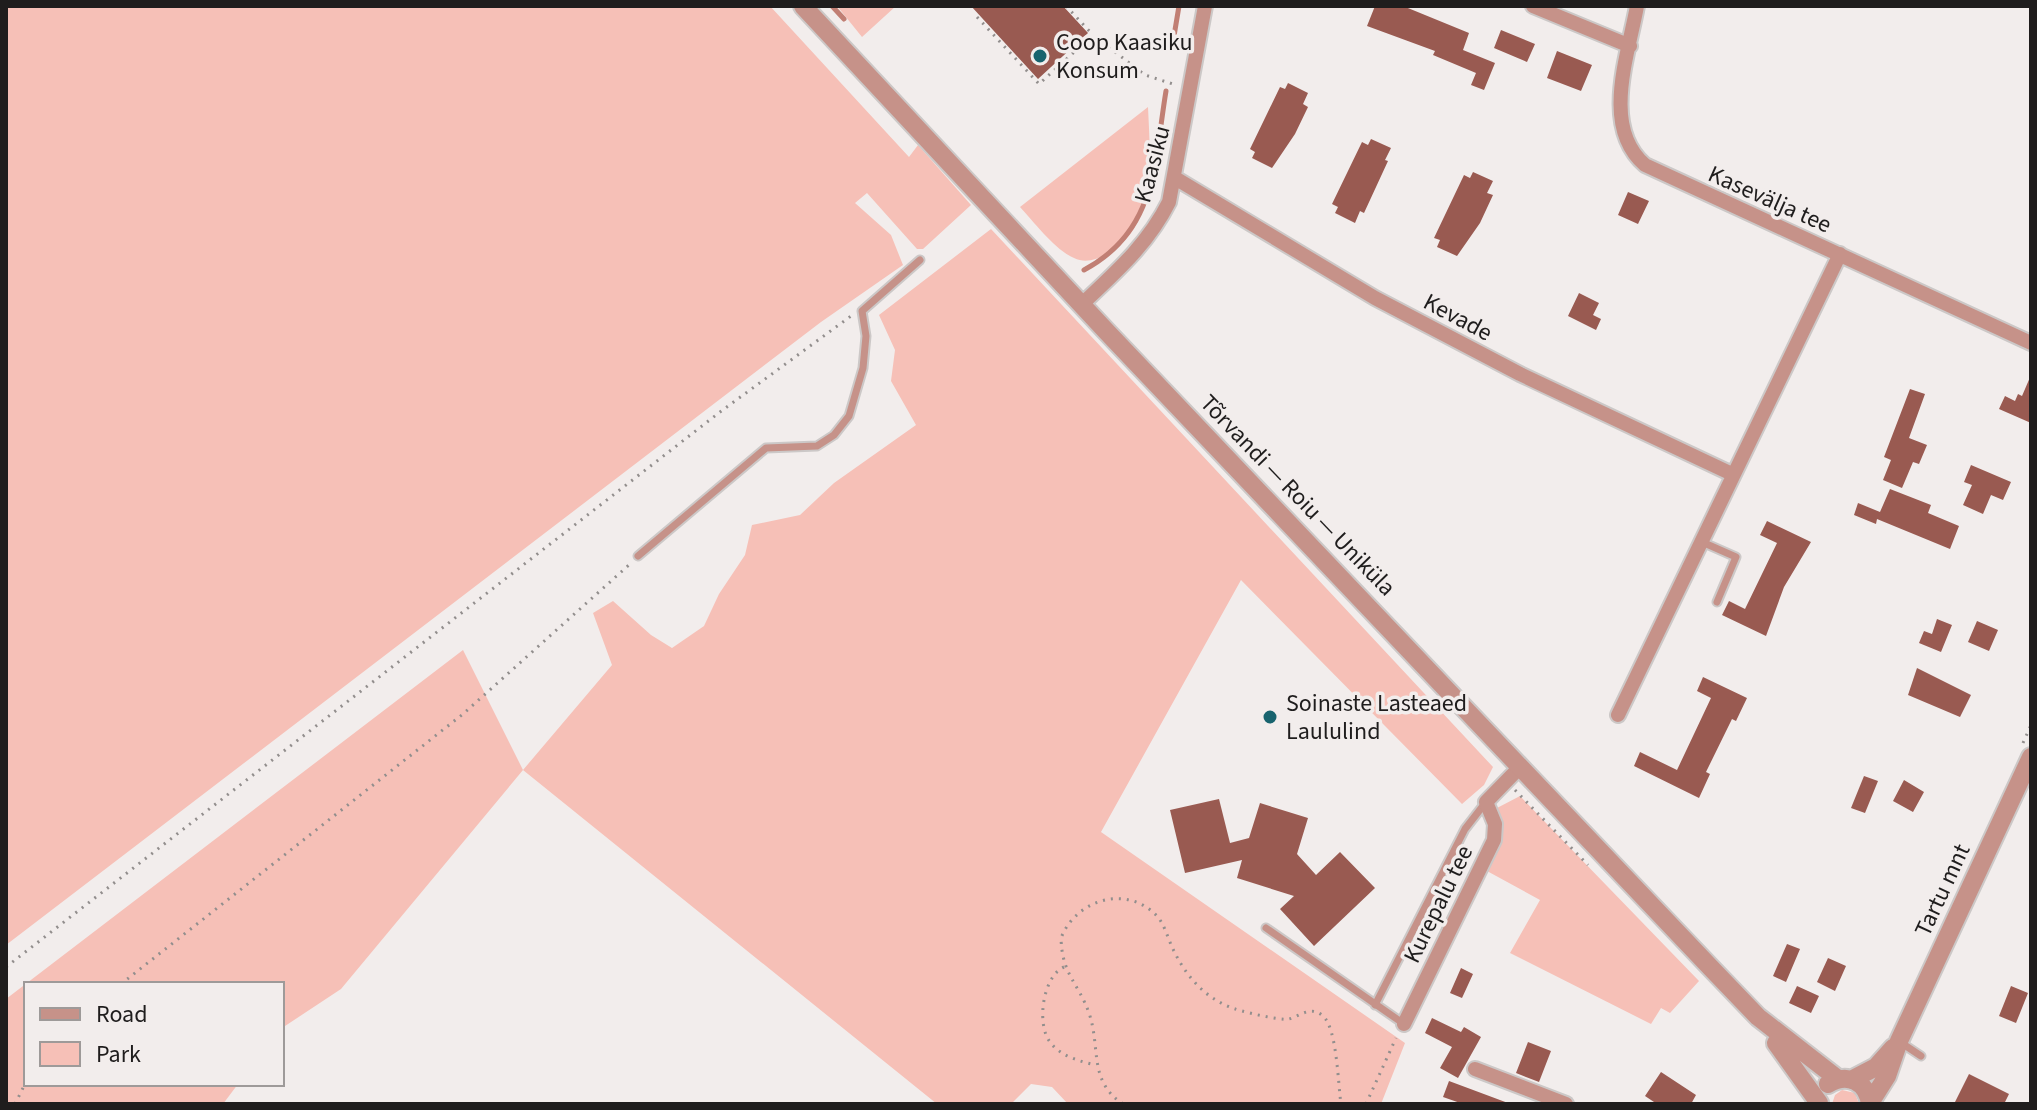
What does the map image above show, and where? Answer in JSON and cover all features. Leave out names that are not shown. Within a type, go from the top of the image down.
[{"type":"street","name":"Tõrvandi — Roiu — Uniküla","points":[[803,6],[1758,1017],[1819,1103]]},
{"type":"street","name":"Kaasiku","points":[[1082,304],[1130,259],[1155,229],[1175,178],[1205,6]]},
{"type":"street","points":[[1533,6],[1630,46]]},
{"type":"street","name":"Kasevälja tee","points":[[1637,6],[1620,124],[1627,146],[1635,157],[1664,176],[2031,343]]},
{"type":"street","name":"Kevade","points":[[1175,178],[1375,298],[1520,374],[1732,474]]},
{"type":"street","points":[[1618,715],[1840,254]]},
{"type":"street","name":"Tartu mnt","points":[[1870,1104],[1887,1076],[1898,1042],[2031,757]]},
{"type":"street","name":"Kurepalu tee","points":[[1404,1024],[1494,840],[1495,824],[1486,802],[1521,766]]},
{"type":"street","name":"Tõrvandi — Roiu — Uniküla","points":[[1758,1017],[1845,1079],[1866,1090],[1870,1104]]},
{"type":"street","name":"Tartu mnt","points":[[1819,1103],[1825,1087],[1876,1067],[1898,1042]]},
{"type":"street","points":[[1475,1069],[1566,1104]]},
{"type":"lane","points":[[638,556],[766,448],[817,446],[834,435],[849,416],[863,368],[866,336],[862,311],[920,260]]},
{"type":"lane","points":[[1700,541],[1736,557],[1717,602]]},
{"type":"lane","name":"Kurepalu tee","points":[[1375,1005],[1465,829],[1486,802]]},
{"type":"lane","points":[[1266,928],[1404,1024]]},
{"type":"lane","points":[[1898,1042],[1921,1056]]},
{"type":"path","points":[[1066,6],[1093,35],[1145,75],[1159,82],[1192,86]]},
{"type":"path","points":[[977,17],[1039,84],[1093,35]]},
{"type":"path","points":[[6,967],[720,412],[841,320],[862,311]]},
{"type":"path","points":[[124,982],[463,714],[638,556]]},
{"type":"path","points":[[1123,1104],[1109,1092],[1095,1065],[1090,1015],[1064,967],[1061,938],[1082,910],[1093,903],[1117,897],[1144,905],[1162,923],[1185,973],[1221,1003],[1280,1020],[1310,1011],[1323,1016],[1332,1029],[1341,1104]]},
{"type":"path","points":[[1064,967],[1051,976],[1047,985],[1044,1031],[1050,1043],[1063,1053],[1095,1065]]},
{"type":"path","points":[[1366,1104],[1404,1024]]},
{"type":"path","points":[[15,1104],[24,1086]]},
{"type":"green space","points":[[6,6],[770,6],[909,157],[918,145],[971,205],[923,249],[917,249],[867,193],[855,203],[891,235],[903,265],[821,322],[6,945]]},
{"type":"green space","points":[[837,6],[896,6],[862,37]]},
{"type":"green space","points":[[1148,107],[1148,188],[1136,226],[1124,241],[1104,255],[1087,261],[1078,260],[1052,242],[1020,207]]},
{"type":"green space","points":[[991,229],[1493,767],[1484,785],[1462,804],[1241,580],[1101,832],[1405,1043],[1381,1104],[1068,1104],[1052,1087],[1031,1084],[1011,1104],[937,1104],[523,770],[612,665],[593,613],[613,601],[651,635],[672,648],[704,626],[719,594],[745,555],[752,525],[800,515],[834,483],[916,425],[891,381],[895,350],[879,315]]},
{"type":"green space","points":[[463,650],[523,770],[341,989],[284,1027],[284,982],[28,982]]},
{"type":"green space","points":[[1520,796],[1699,981],[1670,1013],[1661,1008],[1651,1024],[1510,953],[1540,900],[1487,871],[1502,830],[1497,808]]},
{"type":"green space","points":[[24,985],[24,1086],[236,1086],[223,1104],[6,1104],[6,999]]},
{"type":"green space","points":[[1842,1090],[1855,1093],[1859,1104],[1832,1104],[1835,1095]]},
{"type":"building","name":"Coop Kaasiku Konsum","points":[[971,6],[1063,6],[1088,33],[1038,79]]},
{"type":"building","points":[[1375,6],[1403,6],[1469,33],[1463,50],[1495,63],[1484,90],[1471,85],[1476,73],[1433,55],[1435,51],[1367,26]]},
{"type":"building","points":[[1501,30],[1535,44],[1527,62],[1494,48]]},
{"type":"building","points":[[1557,51],[1592,65],[1581,91],[1547,78]]},
{"type":"building","points":[[1288,83],[1308,93],[1303,104],[1308,107],[1295,134],[1272,168],[1252,158],[1255,152],[1250,149],[1280,87],[1285,89]]},
{"type":"building","points":[[1371,139],[1391,148],[1364,213],[1360,211],[1355,223],[1335,213],[1338,207],[1332,204],[1362,142],[1368,145]]},
{"type":"building","points":[[1473,172],[1493,181],[1487,193],[1493,195],[1480,223],[1457,256],[1437,247],[1440,240],[1434,238],[1464,175],[1470,178]]},
{"type":"building","points":[[1628,192],[1649,201],[1638,224],[1618,215]]},
{"type":"building","points":[[1579,293],[1599,303],[1593,315],[1601,319],[1596,330],[1568,316]]},
{"type":"building","points":[[2031,375],[2031,423],[1999,409],[2005,396],[2015,401],[2018,394],[2022,396]]},
{"type":"building","points":[[1910,389],[1925,394],[1909,438],[1927,445],[1919,464],[1913,462],[1902,488],[1883,480],[1891,460],[1884,457]]},
{"type":"building","points":[[1971,465],[2011,482],[2003,500],[1991,495],[1983,514],[1963,505],[1972,485],[1964,482]]},
{"type":"building","points":[[1890,489],[1931,505],[1928,513],[1959,526],[1950,549],[1877,519],[1876,524],[1854,515],[1858,503],[1880,512]]},
{"type":"building","points":[[1767,521],[1811,542],[1784,587],[1766,636],[1722,615],[1729,601],[1745,609],[1777,543],[1760,535]]},
{"type":"building","points":[[1937,619],[1952,625],[1941,652],[1919,643],[1924,631],[1932,634]]},
{"type":"building","points":[[1977,621],[1998,630],[1989,651],[1968,642]]},
{"type":"building","points":[[1917,668],[1971,695],[1960,717],[1908,695]]},
{"type":"building","points":[[1703,677],[1747,698],[1736,721],[1732,719],[1706,772],[1710,774],[1699,798],[1634,766],[1640,752],[1677,770],[1711,698],[1697,691]]},
{"type":"building","points":[[1864,776],[1878,781],[1865,813],[1851,808]]},
{"type":"building","points":[[1904,780],[1924,792],[1913,812],[1893,801]]},
{"type":"building","points":[[1219,799],[1230,843],[1249,838],[1260,803],[1308,818],[1297,854],[1316,875],[1340,852],[1375,888],[1314,946],[1280,909],[1294,896],[1237,878],[1242,860],[1185,873],[1170,810]]},
{"type":"building","points":[[1787,944],[1800,949],[1786,982],[1773,976]]},
{"type":"building","points":[[1828,958],[1846,966],[1835,991],[1817,982]]},
{"type":"building","points":[[1461,968],[1473,974],[1462,998],[1450,993]]},
{"type":"building","points":[[1797,986],[1819,996],[1811,1013],[1789,1003]]},
{"type":"building","points":[[2011,986],[2028,993],[2016,1023],[1999,1016]]},
{"type":"building","points":[[1432,1018],[1461,1032],[1464,1027],[1481,1037],[1458,1078],[1440,1068],[1452,1047],[1425,1033]]},
{"type":"building","points":[[1528,1042],[1551,1051],[1539,1082],[1516,1073]]},
{"type":"building","points":[[1661,1072],[1696,1095],[1691,1104],[1657,1104],[1645,1096]]},
{"type":"building","points":[[1969,1074],[2009,1094],[2004,1104],[1954,1104]]},
{"type":"building","points":[[1449,1081],[1508,1104],[1463,1104],[1443,1097]]},
{"type":"waterway","points":[[832,6],[844,19]]},
{"type":"waterway","points":[[1174,36],[1179,6]]},
{"type":"waterway","points":[[1084,270],[1108,254],[1126,236],[1139,215],[1154,169],[1166,91]]},
{"type":"place","name":"Coop Kaasiku Konsum","points":[[1040,56]]},
{"type":"place","name":"Soinaste Lasteaed Laululind","points":[[1270,717]]}]
